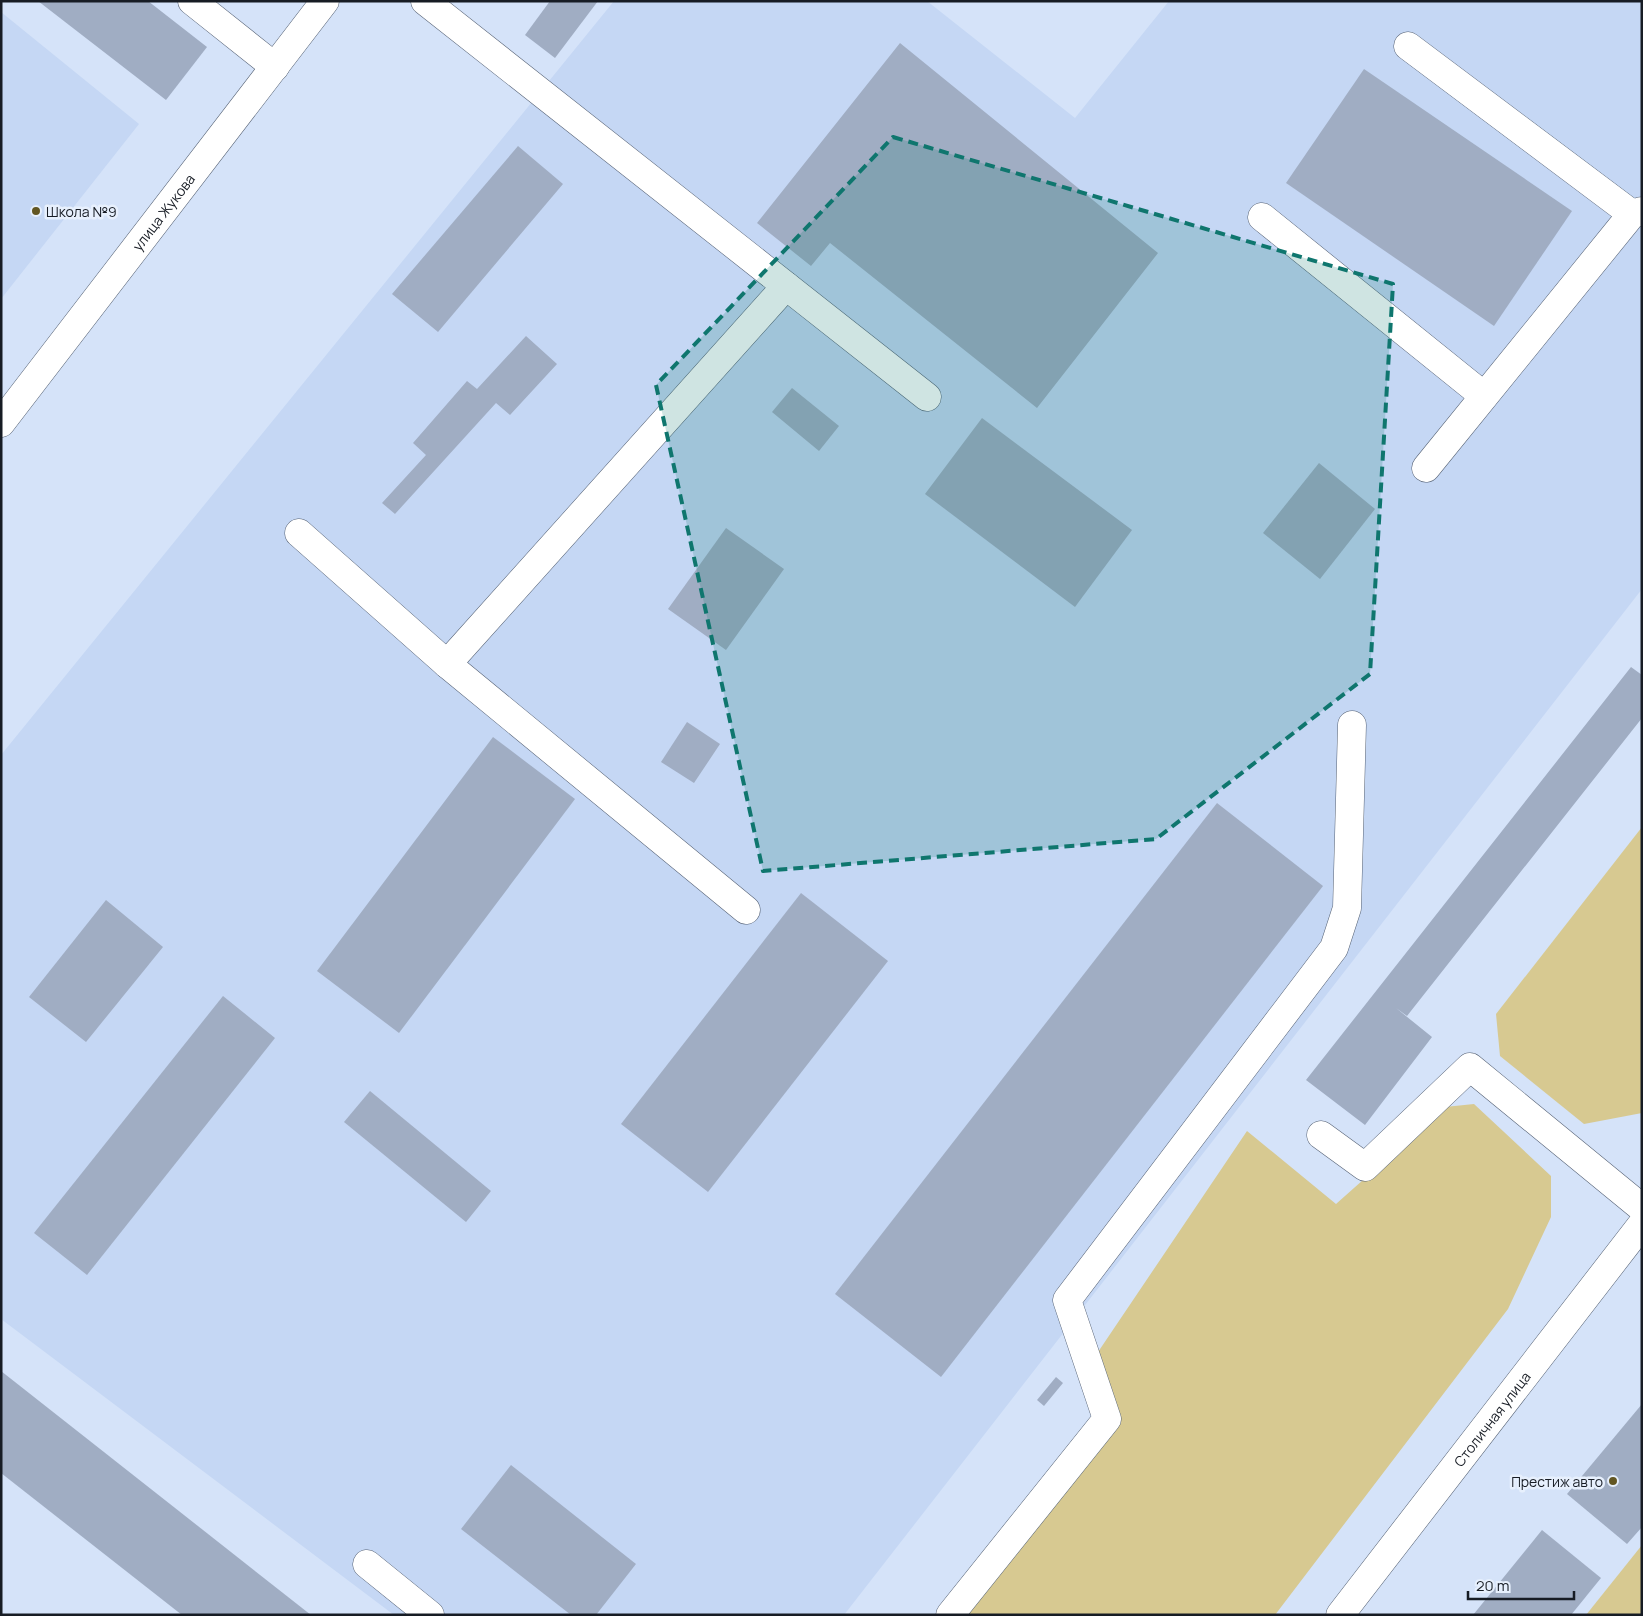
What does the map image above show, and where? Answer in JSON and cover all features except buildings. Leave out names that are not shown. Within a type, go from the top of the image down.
[{"type":"street","points":[[192,1],[275,67]]},
{"type":"street","name":"улица Жукова","points":[[1,423],[325,1]]},
{"type":"street","points":[[425,1],[927,397]]},
{"type":"street","points":[[1408,46],[1637,212],[1426,468]]},
{"type":"street","points":[[1262,217],[1484,396]]},
{"type":"street","points":[[447,664],[786,286]]},
{"type":"street","points":[[299,533],[447,664],[746,910]]},
{"type":"street","points":[[950,1615],[1107,1419],[1068,1300],[1334,948],[1347,908],[1352,725]]},
{"type":"street","points":[[1321,1135],[1365,1167],[1470,1067],[1642,1208]]},
{"type":"street","name":"Столичная улица","points":[[1340,1615],[1642,1224]]},
{"type":"street","points":[[367,1564],[430,1615]]},
{"type":"highlighted area","points":[[893,137],[1393,284],[1370,674],[1156,839],[763,871],[656,385]]},
{"type":"shaded area","points":[[614,1],[927,1],[1075,118],[1169,1],[1642,1],[1642,589],[844,1615],[394,1615],[1,1319],[1,755]]},
{"type":"shaded area","name":"Школа №9","points":[[1,12],[139,124],[1,299]]},
{"type":"shaded area","points":[[1642,827],[1642,1113],[1584,1124],[1500,1056],[1496,1014]]},
{"type":"shaded area","points":[[1474,1104],[1551,1176],[1551,1217],[1508,1309],[1275,1615],[960,1615],[1118,1415],[1096,1355],[1247,1131],[1336,1204],[1445,1107]]},
{"type":"shaded area","points":[[1642,1545],[1642,1615],[1586,1615]]},
{"type":"place","name":"Школа №9","points":[[36,211]]},
{"type":"place","name":"Престиж авто","points":[[1613,1481]]}]
